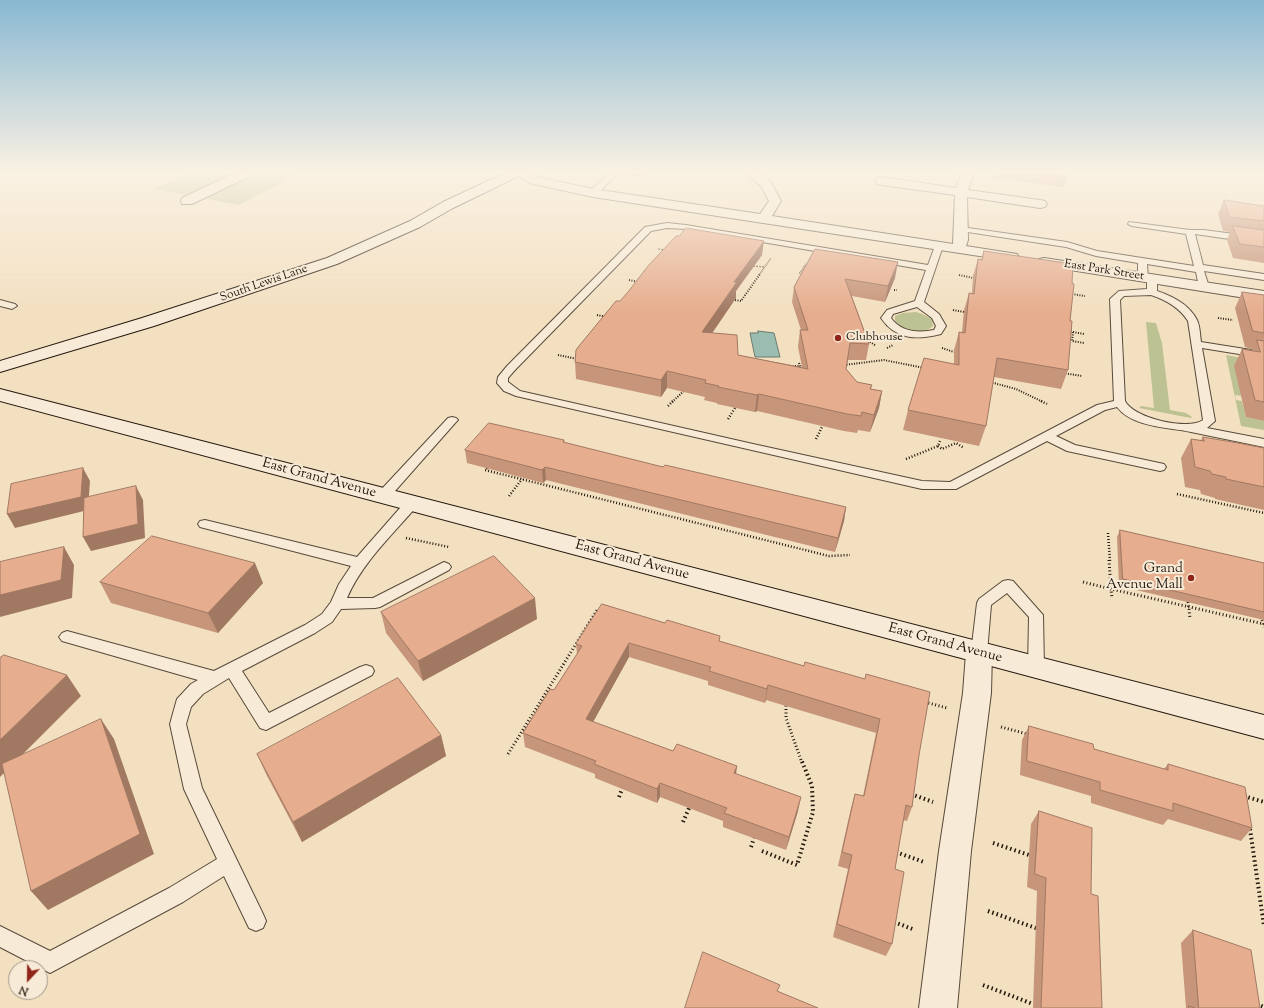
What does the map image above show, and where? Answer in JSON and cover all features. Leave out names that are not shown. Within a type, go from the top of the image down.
[{"type":"street","name":"South Lewis Lane","points":[[0,367],[148,322],[332,261],[424,219]]},
{"type":"street","name":"East Park Street","points":[[764,219],[958,249],[1149,283],[1204,287],[1264,296]]},
{"type":"street","points":[[958,249],[961,240],[961,219]]},
{"type":"street","name":"East Grand Avenue","points":[[0,395],[1264,727]]},
{"type":"street","points":[[938,1008],[955,851],[977,693],[979,653]]},
{"type":"lane","points":[[1132,224],[1190,232],[1204,232],[1264,241]]},
{"type":"lane","points":[[932,268],[672,225],[648,229],[511,368],[503,377],[502,383],[508,389],[516,393],[745,446],[922,484],[952,486],[1101,407],[1120,403]]},
{"type":"lane","points":[[961,229],[1067,245],[1096,253],[1142,262],[1264,277]]},
{"type":"lane","points":[[1190,232],[1204,287]]},
{"type":"lane","points":[[919,303],[939,246]]},
{"type":"lane","points":[[1142,262],[1149,283],[1188,312],[1193,321],[1209,421],[1207,425],[1202,427],[1188,428]]},
{"type":"lane","points":[[1149,283],[1122,293],[1114,299],[1118,397],[1120,403],[1126,411],[1139,418],[1164,425],[1188,428],[1264,443]]},
{"type":"lane","points":[[0,303],[12,306]]},
{"type":"lane","points":[[919,303],[940,321],[941,326],[937,332],[928,334],[907,334],[896,330],[889,324],[886,318],[890,312],[919,303]]},
{"type":"lane","points":[[1196,344],[1264,356]]},
{"type":"lane","points":[[383,496],[452,420]]},
{"type":"lane","points":[[1046,436],[1071,448],[1160,467]]},
{"type":"lane","points":[[256,921],[193,789],[178,724],[183,704],[197,689],[215,678],[310,629],[327,618],[337,604],[346,584],[360,563],[412,503]]},
{"type":"lane","points":[[205,524],[360,563]]},
{"type":"lane","points":[[337,604],[375,603],[444,567]]},
{"type":"lane","points":[[979,653],[984,603],[1008,585],[1036,614],[1036,668]]},
{"type":"lane","points":[[67,637],[215,678]]},
{"type":"lane","points":[[232,669],[266,723],[366,671]]},
{"type":"lane","points":[[0,936],[50,962],[176,895],[228,863]]},
{"type":"path","points":[[658,249],[669,251]]},
{"type":"path","points":[[735,300],[741,301],[775,253]]},
{"type":"path","points":[[803,274],[800,274],[809,258]]},
{"type":"path","points":[[752,265],[764,268]]},
{"type":"path","points":[[959,276],[973,278]]},
{"type":"path","points":[[629,280],[641,282]]},
{"type":"path","points":[[1071,293],[1085,296]]},
{"type":"path","points":[[949,310],[964,312]]},
{"type":"path","points":[[596,315],[609,317]]},
{"type":"path","points":[[1218,318],[1233,320]]},
{"type":"path","points":[[1067,331],[1084,334]]},
{"type":"path","points":[[1073,332],[1072,341],[1084,343]]},
{"type":"path","points":[[871,334],[866,336],[866,339],[876,346]]},
{"type":"path","points":[[942,348],[954,352]]},
{"type":"path","points":[[558,355],[578,359]]},
{"type":"path","points":[[840,365],[884,360],[930,369]]},
{"type":"path","points":[[788,366],[799,364],[809,366]]},
{"type":"path","points":[[1058,372],[1082,376]]},
{"type":"path","points":[[983,380],[1016,389],[1047,404]]},
{"type":"path","points":[[668,406],[678,395],[689,387]]},
{"type":"path","points":[[728,420],[735,408]]},
{"type":"path","points":[[816,439],[822,427]]},
{"type":"path","points":[[938,446],[940,441]]},
{"type":"path","points":[[906,459],[938,446],[942,448],[956,443],[964,448]]},
{"type":"path","points":[[487,468],[485,470],[523,478],[667,516],[833,557],[850,555]]},
{"type":"path","points":[[509,496],[523,478]]},
{"type":"path","points":[[574,492],[578,487]]},
{"type":"path","points":[[1177,494],[1244,507],[1264,513]]},
{"type":"path","points":[[610,501],[613,495]]},
{"type":"path","points":[[667,516],[670,510]]},
{"type":"path","points":[[705,525],[708,519]]},
{"type":"path","points":[[1108,533],[1112,598]]},
{"type":"path","points":[[765,540],[768,534]]},
{"type":"path","points":[[402,538],[449,547]]},
{"type":"path","points":[[806,550],[808,544]]},
{"type":"path","points":[[1083,582],[1264,625]]},
{"type":"path","points":[[1188,602],[1190,618]]},
{"type":"path","points":[[508,754],[596,610],[604,612]]},
{"type":"path","points":[[1262,620],[1264,625]]},
{"type":"path","points":[[582,633],[586,635]]},
{"type":"path","points":[[557,674],[564,676]]},
{"type":"path","points":[[762,851],[797,865],[813,812],[812,786],[786,718],[786,704],[788,698]]},
{"type":"path","points":[[918,699],[952,709]]},
{"type":"path","points":[[528,722],[532,724]]},
{"type":"path","points":[[1001,727],[1029,735]]},
{"type":"path","points":[[619,797],[622,789]]},
{"type":"path","points":[[911,794],[939,804]]},
{"type":"path","points":[[1238,795],[1264,802]]},
{"type":"path","points":[[1245,797],[1246,804]]},
{"type":"path","points":[[684,822],[689,808]]},
{"type":"path","points":[[1249,826],[1264,926]]},
{"type":"path","points":[[751,847],[754,838]]},
{"type":"path","points":[[993,843],[1029,855]]},
{"type":"path","points":[[895,852],[932,865]]},
{"type":"path","points":[[988,911],[1036,928]]},
{"type":"path","points":[[892,922],[917,931]]},
{"type":"path","points":[[983,985],[1033,1004]]},
{"type":"path","points":[[1250,1002],[1264,1007]]},
{"type":"green space","points":[[916,312],[932,319],[933,326],[929,329],[914,331],[903,328],[895,322],[895,316],[903,313]]},
{"type":"green space","points":[[1146,322],[1156,323],[1162,343],[1170,410],[1186,413],[1192,417],[1191,418],[1139,408],[1141,406],[1154,408]]},
{"type":"green space","points":[[1226,355],[1264,362],[1248,397],[1235,395],[1236,400],[1242,401],[1246,417],[1264,421],[1264,430],[1241,426]]},
{"type":"water","points":[[758,331],[774,333],[780,357],[755,357],[750,333],[758,333]]},
{"type":"building","points":[[1247,219],[1264,219],[1264,221]]},
{"type":"building","points":[[1233,226],[1264,230],[1264,247],[1240,244]]},
{"type":"building","points":[[686,228],[764,241],[734,282],[737,282],[702,332],[737,335],[738,355],[808,369],[800,330],[808,330],[794,287],[815,249],[898,262],[888,286],[845,279],[869,344],[850,343],[846,369],[857,382],[872,385],[870,389],[882,391],[874,415],[862,412],[861,416],[847,414],[759,394],[757,395],[718,387],[719,386],[705,383],[706,380],[667,371],[661,380],[575,362],[576,350],[616,301],[620,301],[648,266],[676,236],[679,236]]},
{"type":"building","points":[[984,251],[1073,264],[1072,283],[1074,284],[1070,321],[1072,321],[1068,370],[997,358],[986,426],[908,410],[924,358],[959,365],[959,332],[965,333],[969,293],[974,294],[978,259],[982,260]]},
{"type":"building","points":[[1242,292],[1264,295],[1264,333],[1253,331]]},
{"type":"building","points":[[1257,340],[1264,341],[1264,402],[1255,400],[1242,349],[1260,352]]},
{"type":"building","points":[[489,423],[564,440],[563,442],[663,467],[665,465],[846,507],[838,538],[545,467],[542,470],[465,450]]},
{"type":"building","points":[[1203,437],[1264,448],[1264,487],[1226,479],[1226,477],[1212,474],[1210,471],[1195,467],[1191,439],[1204,441]]},
{"type":"building","points":[[83,468],[81,497],[7,514],[11,484]]},
{"type":"building","points":[[136,486],[138,524],[83,537],[84,498]]},
{"type":"building","name":"Grand Avenue Mall","points":[[1120,530],[1264,563],[1264,612],[1123,579]]},
{"type":"building","points":[[152,536],[255,563],[208,613],[100,582]]},
{"type":"building","points":[[64,547],[61,580],[0,595],[0,562]]},
{"type":"building","points":[[494,556],[535,598],[418,661],[381,612]]},
{"type":"building","points":[[602,604],[665,623],[667,620],[720,636],[719,641],[804,666],[805,662],[865,679],[866,674],[930,692],[912,807],[906,805],[895,869],[904,872],[892,944],[837,924],[852,855],[842,852],[855,794],[864,796],[880,719],[768,685],[767,689],[709,671],[711,667],[629,643],[586,719],[673,751],[677,744],[737,766],[734,773],[801,797],[789,837],[724,813],[727,808],[660,783],[657,789],[594,764],[596,761],[523,733],[550,689],[554,690],[582,646],[576,644]]},
{"type":"building","points":[[4,655],[67,675],[0,740],[0,658]]},
{"type":"building","points":[[398,678],[441,735],[293,822],[257,754]]},
{"type":"building","points":[[101,719],[140,834],[31,891],[2,764]]},
{"type":"building","points":[[1029,726],[1093,744],[1094,749],[1168,770],[1168,764],[1245,787],[1252,828],[1173,803],[1173,811],[1100,790],[1100,782],[1027,761]]},
{"type":"building","points":[[1039,811],[1092,828],[1091,894],[1098,896],[1102,1008],[1041,1008],[1046,878],[1035,874]]},
{"type":"building","points":[[1193,930],[1251,950],[1260,1008],[1199,1008]]},
{"type":"building","points":[[703,952],[780,985],[777,991],[818,1008],[685,1008]]},
{"type":"place","name":"Clubhouse","points":[[838,338]]},
{"type":"place","name":"Grand Avenue Mall","points":[[1191,578]]}]
